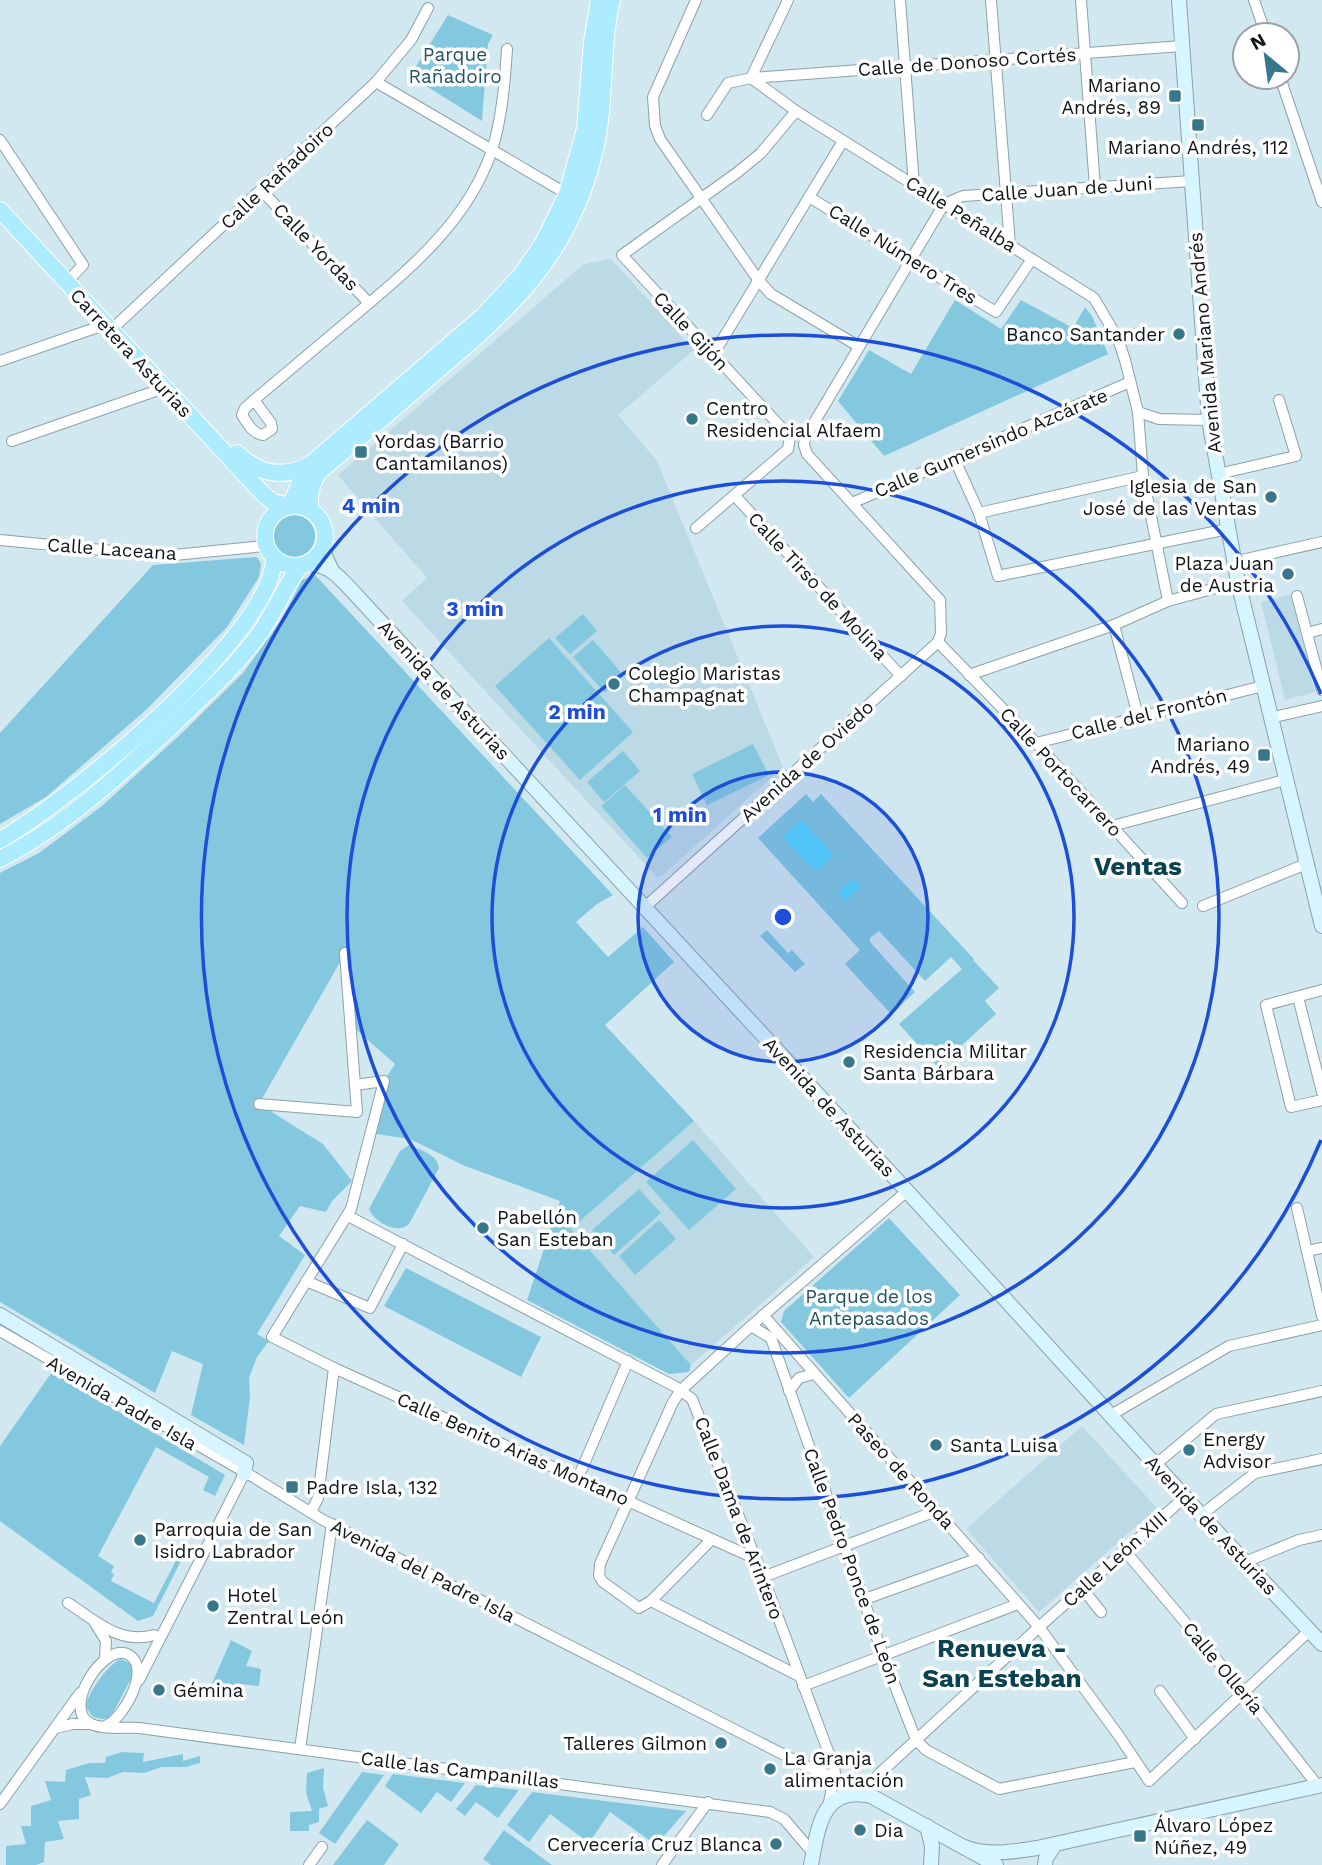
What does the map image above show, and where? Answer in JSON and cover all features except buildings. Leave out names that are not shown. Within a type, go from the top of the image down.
[{"type":"main road","points":[[187,413],[202,418],[255,468],[284,474],[302,469],[503,297],[522,275],[543,243],[567,194],[585,129],[592,42],[599,0]]},
{"type":"main road","points":[[310,510],[309,494],[320,471],[493,323],[531,282],[561,238],[579,200],[594,154],[612,0]]},
{"type":"main road","name":"Avenida Mariano Andrés","points":[[1179,0],[1209,420],[1233,562],[1322,926]]},
{"type":"main road","name":"Carretera Asturias","points":[[0,210],[264,495],[273,502],[290,506]]},
{"type":"main road","points":[[290,506],[304,473],[313,462]]},
{"type":"main road","points":[[0,840],[37,818],[94,774],[203,672],[243,625],[266,588],[273,570],[264,537],[269,510],[264,495]]},
{"type":"main road","points":[[0,859],[61,822],[112,779],[212,688],[258,636],[304,565],[315,559],[324,546],[324,525],[310,510],[290,506],[281,509],[268,521]]},
{"type":"main road","name":"Avenida de Asturias","points":[[324,546],[333,572]]},
{"type":"main road","points":[[270,552],[281,564],[304,565]]},
{"type":"main road","name":"Avenida de Asturias","points":[[304,565],[318,564],[333,572],[645,907],[1322,1644]]},
{"type":"main road","name":"Avenida del Padre Isla","points":[[0,1315],[246,1463],[244,1474]]},
{"type":"main road","points":[[964,1847],[983,1852],[1000,1852],[1057,1844],[1320,1785]]},
{"type":"main road","name":"Avenida del Padre Isla","points":[[828,1807],[848,1796],[871,1796],[995,1865]]},
{"type":"main road","points":[[814,1861],[821,1817],[828,1807]]},
{"type":"main road","points":[[927,1826],[932,1846],[931,1865]]},
{"type":"main road","points":[[995,1865],[1057,1844]]},
{"type":"main road","points":[[1045,1865],[1045,1858],[1057,1844]]},
{"type":"street","points":[[696,0],[658,82],[653,105],[655,126],[660,139],[759,281],[771,294],[858,346]]},
{"type":"street","points":[[707,115],[729,83],[751,78],[788,0]]},
{"type":"street","points":[[900,0],[914,186]]},
{"type":"street","points":[[991,0],[1010,246]]},
{"type":"street","points":[[1081,0],[1096,187]]},
{"type":"street","points":[[1254,0],[1261,21]]},
{"type":"street","name":"Calle Rañadoiro","points":[[107,328],[262,191],[376,82],[411,40],[428,8]]},
{"type":"street","name":"Calle de Donoso Cortés","points":[[751,78],[1182,46]]},
{"type":"street","name":"Calle Yordas","points":[[254,400],[440,239],[469,199],[492,150],[505,85],[508,50]]},
{"type":"street","name":"Calle Peñalba","points":[[751,78],[796,111],[1094,298],[1118,339],[1138,412],[1143,476],[1168,601]]},
{"type":"street","points":[[376,82],[567,194]]},
{"type":"street","points":[[1285,91],[1322,202]]},
{"type":"street","points":[[702,198],[761,153],[796,111]]},
{"type":"street","points":[[0,139],[83,265],[66,283]]},
{"type":"street","points":[[713,355],[843,141]]},
{"type":"street","name":"Calle Juan de Juni","points":[[944,204],[963,196],[1006,192],[1192,181]]},
{"type":"street","name":"Calle Yordas","points":[[262,191],[369,303]]},
{"type":"street","name":"Calle Número Tres","points":[[809,197],[996,312],[1032,259]]},
{"type":"street","name":"Calle Gijón","points":[[702,198],[622,255],[790,437],[788,449],[734,496]]},
{"type":"street","points":[[938,642],[940,600],[807,454],[804,445],[805,438],[858,346],[944,204]]},
{"type":"street","points":[[0,361],[107,328]]},
{"type":"street","name":"Calle Gumersindo Azcárate","points":[[852,503],[1130,382]]},
{"type":"street","points":[[12,441],[164,388]]},
{"type":"street","points":[[1218,474],[1296,456],[1279,400]]},
{"type":"street","points":[[1138,412],[1159,419],[1209,420]]},
{"type":"street","points":[[955,460],[979,513],[998,576],[1227,529]]},
{"type":"street","points":[[979,513],[1143,476]]},
{"type":"street","points":[[696,528],[734,496]]},
{"type":"street","name":"Calle Tirso de Molina","points":[[734,496],[901,677]]},
{"type":"street","name":"Calle Laceana","points":[[1,542],[164,555],[270,552]]},
{"type":"street","points":[[1233,562],[1322,542]]},
{"type":"street","points":[[969,675],[1114,625],[1168,601],[1238,582]]},
{"type":"street","points":[[1297,596],[1322,690]]},
{"type":"street","points":[[1114,625],[1138,716]]},
{"type":"street","points":[[1307,633],[1322,629]]},
{"type":"street","name":"Avenida de Oviedo","points":[[645,907],[938,642]]},
{"type":"street","name":"Calle Portocarrero","points":[[938,642],[1036,743],[1182,903]]},
{"type":"street","name":"Calle del Frontón","points":[[1036,743],[1263,686]]},
{"type":"street","points":[[1270,718],[1322,706]]},
{"type":"street","points":[[1112,826],[1285,780]]},
{"type":"street","points":[[1203,906],[1306,863]]},
{"type":"street","points":[[259,1104],[357,1112],[345,953]]},
{"type":"street","points":[[1322,990],[1266,1005],[1291,1107],[1322,1100]]},
{"type":"street","points":[[1298,997],[1322,1092]]},
{"type":"street","points":[[355,1086],[384,1081],[351,1209],[306,1281],[370,1308],[403,1244]]},
{"type":"street","points":[[712,1539],[651,1601],[639,1608],[603,1582],[599,1576],[600,1564],[627,1501],[681,1390],[907,1191]]},
{"type":"street","points":[[1297,1208],[1322,1316]]},
{"type":"street","name":"Calle Dama de Arintero","points":[[348,1216],[628,1361],[681,1390],[692,1399],[763,1577],[834,1767],[828,1807]]},
{"type":"street","points":[[1307,1251],[1322,1248]]},
{"type":"street","name":"Calle Benito Arias Montano","points":[[306,1281],[272,1337],[334,1368],[756,1559]]},
{"type":"street","name":"Paseo de Ronda","points":[[764,1315],[1038,1627],[1119,1736],[1149,1782],[1195,1739]]},
{"type":"street","points":[[1111,1415],[1229,1346],[1322,1325]]},
{"type":"street","name":"Calle Pedro Ponce de León","points":[[751,1326],[771,1338],[883,1655],[916,1740]]},
{"type":"street","name":"Avenida Padre Isla","points":[[0,1331],[244,1474]]},
{"type":"street","points":[[578,1478],[628,1361]]},
{"type":"street","points":[[311,1512],[318,1498],[334,1368]]},
{"type":"street","points":[[789,1391],[799,1378],[814,1374]]},
{"type":"street","points":[[1155,1465],[1216,1414],[1322,1391]]},
{"type":"street","points":[[1201,1515],[1255,1473],[1322,1459]]},
{"type":"street","points":[[105,1726],[117,1720],[134,1690],[244,1474]]},
{"type":"street","name":"Avenida del Padre Isla","points":[[244,1474],[332,1524],[806,1766],[871,1796]]},
{"type":"street","name":"Calle León XIII","points":[[871,1796],[870,1789],[875,1779],[1038,1627],[1185,1497]]},
{"type":"street","points":[[763,1577],[936,1511]]},
{"type":"street","points":[[300,1749],[332,1524]]},
{"type":"street","points":[[1245,1562],[1298,1540],[1322,1535]]},
{"type":"street","name":"Calle Ollería","points":[[1125,1551],[1320,1785]]},
{"type":"street","points":[[865,1600],[979,1558]]},
{"type":"street","points":[[1082,1588],[1101,1612]]},
{"type":"street","points":[[651,1601],[801,1681],[883,1655],[1018,1604]]},
{"type":"street","points":[[68,1603],[128,1639],[154,1635]]},
{"type":"street","points":[[92,1619],[103,1632],[106,1642],[105,1658]]},
{"type":"street","points":[[123,1652],[167,1625]]},
{"type":"street","points":[[1160,1691],[1195,1739],[1309,1631]]},
{"type":"street","points":[[0,1804],[105,1658],[117,1652],[129,1654],[137,1664],[138,1671],[134,1690]]},
{"type":"street","points":[[86,1685],[79,1707],[81,1714],[91,1724]]},
{"type":"street","name":"Calle las Campanillas","points":[[55,1728],[74,1724],[139,1728],[770,1812],[784,1819],[814,1861]]},
{"type":"street","points":[[916,1740],[926,1750],[999,1789],[1135,1762]]},
{"type":"street","points":[[662,1865],[708,1802]]},
{"type":"street","points":[[309,1865],[322,1847]]},
{"type":"shaded area","name":"Colegio Maristas Champagnat","points":[[611,259],[694,350],[618,415],[657,461],[783,767],[662,876],[657,877],[402,601],[427,578],[338,475],[584,264]]},
{"type":"shaded area","points":[[1291,596],[1315,692],[1285,700],[1261,602]]},
{"type":"shaded area","points":[[801,820],[834,855],[816,872],[783,837]]},
{"type":"shaded area","points":[[853,879],[861,887],[845,901],[838,892]]},
{"type":"shaded area","points":[[694,1121],[814,1257],[691,1365],[571,1229]]},
{"type":"shaded area","points":[[1082,1426],[1157,1508],[1039,1612],[966,1529]]},
{"type":"green space","name":"Parque Rañadoiro","points":[[448,15],[493,35],[488,44],[482,121],[410,76]]},
{"type":"green space","points":[[955,300],[1001,329],[1021,300],[1073,328],[1085,307],[1092,316],[1108,354],[884,456],[838,401],[869,350],[911,374]]},
{"type":"green space","points":[[294,515],[309,521],[315,536],[309,551],[294,557],[279,551],[273,536],[279,521]]},
{"type":"green space","points":[[257,557],[261,564],[259,577],[227,627],[147,709],[46,797],[0,824],[0,733],[153,565]]},
{"type":"green space","points":[[315,575],[613,895],[597,904],[576,922],[608,957],[643,927],[674,962],[605,1025],[694,1121],[571,1229],[691,1365],[689,1372],[669,1374],[527,1300],[560,1201],[465,1166],[410,1139],[370,1133],[384,1081],[395,1064],[351,1025],[343,957],[259,1104],[323,1144],[352,1181],[332,1201],[326,1212],[300,1206],[279,1236],[305,1255],[257,1334],[269,1341],[257,1357],[249,1378],[250,1397],[244,1445],[191,1415],[203,1364],[172,1351],[155,1393],[0,1302],[0,873],[39,853],[102,806],[181,734],[243,673],[281,621],[302,580]]},
{"type":"green space","points":[[267,598],[270,600],[248,637],[209,681],[75,802],[46,824],[0,852],[0,847],[32,829],[73,799]]},
{"type":"green space","points":[[583,614],[597,631],[570,654],[555,638]]},
{"type":"green space","points":[[549,638],[633,732],[580,780],[495,686]]},
{"type":"green space","points":[[593,640],[624,676],[605,693],[573,657]]},
{"type":"green space","points":[[753,744],[769,775],[707,805],[692,774]]},
{"type":"green space","points":[[623,751],[640,771],[604,802],[587,782]]},
{"type":"green space","points":[[625,785],[672,837],[647,858],[601,806]]},
{"type":"green space","points":[[806,794],[813,802],[821,794],[999,988],[985,1001],[996,1014],[938,1067],[899,1024],[962,969],[951,957],[925,981],[879,931],[870,938],[870,942],[915,992],[891,1014],[845,964],[860,950],[758,838]]},
{"type":"green space","points":[[767,930],[788,953],[792,950],[805,964],[795,972],[760,936]]},
{"type":"green space","points":[[693,1140],[736,1189],[689,1230],[646,1182]]},
{"type":"green space","points":[[409,1145],[432,1156],[439,1168],[409,1224],[393,1228],[381,1222],[369,1209],[400,1151]]},
{"type":"green space","points":[[639,1189],[661,1213],[614,1255],[592,1230]]},
{"type":"green space","name":"Parque de los Antepasados","points":[[889,1218],[960,1295],[849,1398],[781,1322],[784,1311]]},
{"type":"green space","points":[[659,1220],[676,1239],[635,1275],[619,1256]]},
{"type":"green space","points":[[406,1268],[541,1337],[521,1377],[384,1306]]},
{"type":"green space","points":[[52,1372],[225,1475],[215,1496],[203,1490],[209,1477],[156,1447],[98,1556],[114,1566],[111,1581],[154,1603],[182,1549],[186,1551],[153,1616],[138,1621],[0,1521],[0,1446]]},
{"type":"green space","points":[[231,1640],[252,1651],[246,1666],[261,1669],[259,1686],[241,1684],[237,1693],[210,1688]]},
{"type":"green space","points":[[121,1659],[131,1664],[133,1675],[108,1718],[93,1717],[86,1707],[90,1695],[105,1673]]},
{"type":"green space","points":[[122,1752],[144,1753],[143,1762],[183,1754],[183,1761],[200,1756],[200,1763],[186,1767],[162,1767],[144,1773],[123,1772],[107,1778],[85,1777],[91,1795],[79,1799],[79,1819],[58,1821],[64,1839],[45,1842],[44,1862],[36,1865],[6,1865],[6,1846],[26,1844],[21,1826],[31,1826],[31,1806],[51,1800],[45,1781],[65,1782],[66,1770],[89,1763],[105,1763],[106,1757]]},
{"type":"green space","points":[[324,1768],[323,1788],[328,1806],[319,1809],[319,1822],[309,1825],[309,1831],[290,1831],[290,1812],[312,1811],[306,1793],[307,1773]]},
{"type":"green space","points":[[362,1772],[384,1775],[335,1844],[319,1833]]},
{"type":"green space","points":[[393,1774],[465,1783],[451,1802],[437,1792],[421,1813],[385,1786]]},
{"type":"green space","points":[[476,1785],[519,1790],[498,1818],[476,1802],[465,1816],[456,1809]]},
{"type":"green space","points":[[532,1792],[686,1811],[656,1845],[610,1812],[589,1843],[550,1814],[529,1842],[507,1825]]},
{"type":"green space","points":[[367,1820],[399,1844],[384,1865],[333,1865]]},
{"type":"green space","points":[[504,1830],[552,1865],[491,1865],[483,1859]]},
{"type":"place","name":"Mariano Andrés, 89","points":[[1175,96]]},
{"type":"place","name":"Mariano Andrés, 112","points":[[1198,125]]},
{"type":"place","name":"Banco Santander","points":[[1179,334]]},
{"type":"place","name":"Centro Residencial Alfaem","points":[[692,419]]},
{"type":"place","name":"Yordas (Barrio Cantamilanos)","points":[[361,452]]},
{"type":"place","name":"Iglesia de San José de las Ventas","points":[[1271,497]]},
{"type":"place","name":"Plaza Juan de Austria","points":[[1288,574]]},
{"type":"place","name":"Colegio Maristas Champagnat","points":[[614,684]]},
{"type":"place","name":"Mariano Andrés, 49","points":[[1264,755]]},
{"type":"place","name":"Residencia Militar Santa Bárbara","points":[[849,1062]]},
{"type":"place","name":"Pabellón San Esteban","points":[[483,1228]]},
{"type":"place","name":"Santa Luisa","points":[[936,1445]]},
{"type":"place","name":"Energy Advisor","points":[[1189,1450]]},
{"type":"place","name":"Padre Isla, 132","points":[[292,1487]]},
{"type":"place","name":"Parroquia de San Isidro Labrador","points":[[140,1540]]},
{"type":"place","name":"Hotel Zentral León","points":[[213,1606]]},
{"type":"place","name":"Gémina","points":[[159,1690]]},
{"type":"place","name":"Talleres Gilmon","points":[[721,1743]]},
{"type":"place","name":"La Granja alimentación","points":[[770,1769]]},
{"type":"place","name":"Dia","points":[[860,1830]]},
{"type":"place","name":"Álvaro López Núñez, 49","points":[[1140,1836]]},
{"type":"place","name":"Cervecería Cruz Blanca","points":[[776,1844]]},
{"type":"district","name":"Ventas","points":[[1138,866]]},
{"type":"district","name":"Renueva - San Esteban","points":[[1002,1663]]}]
